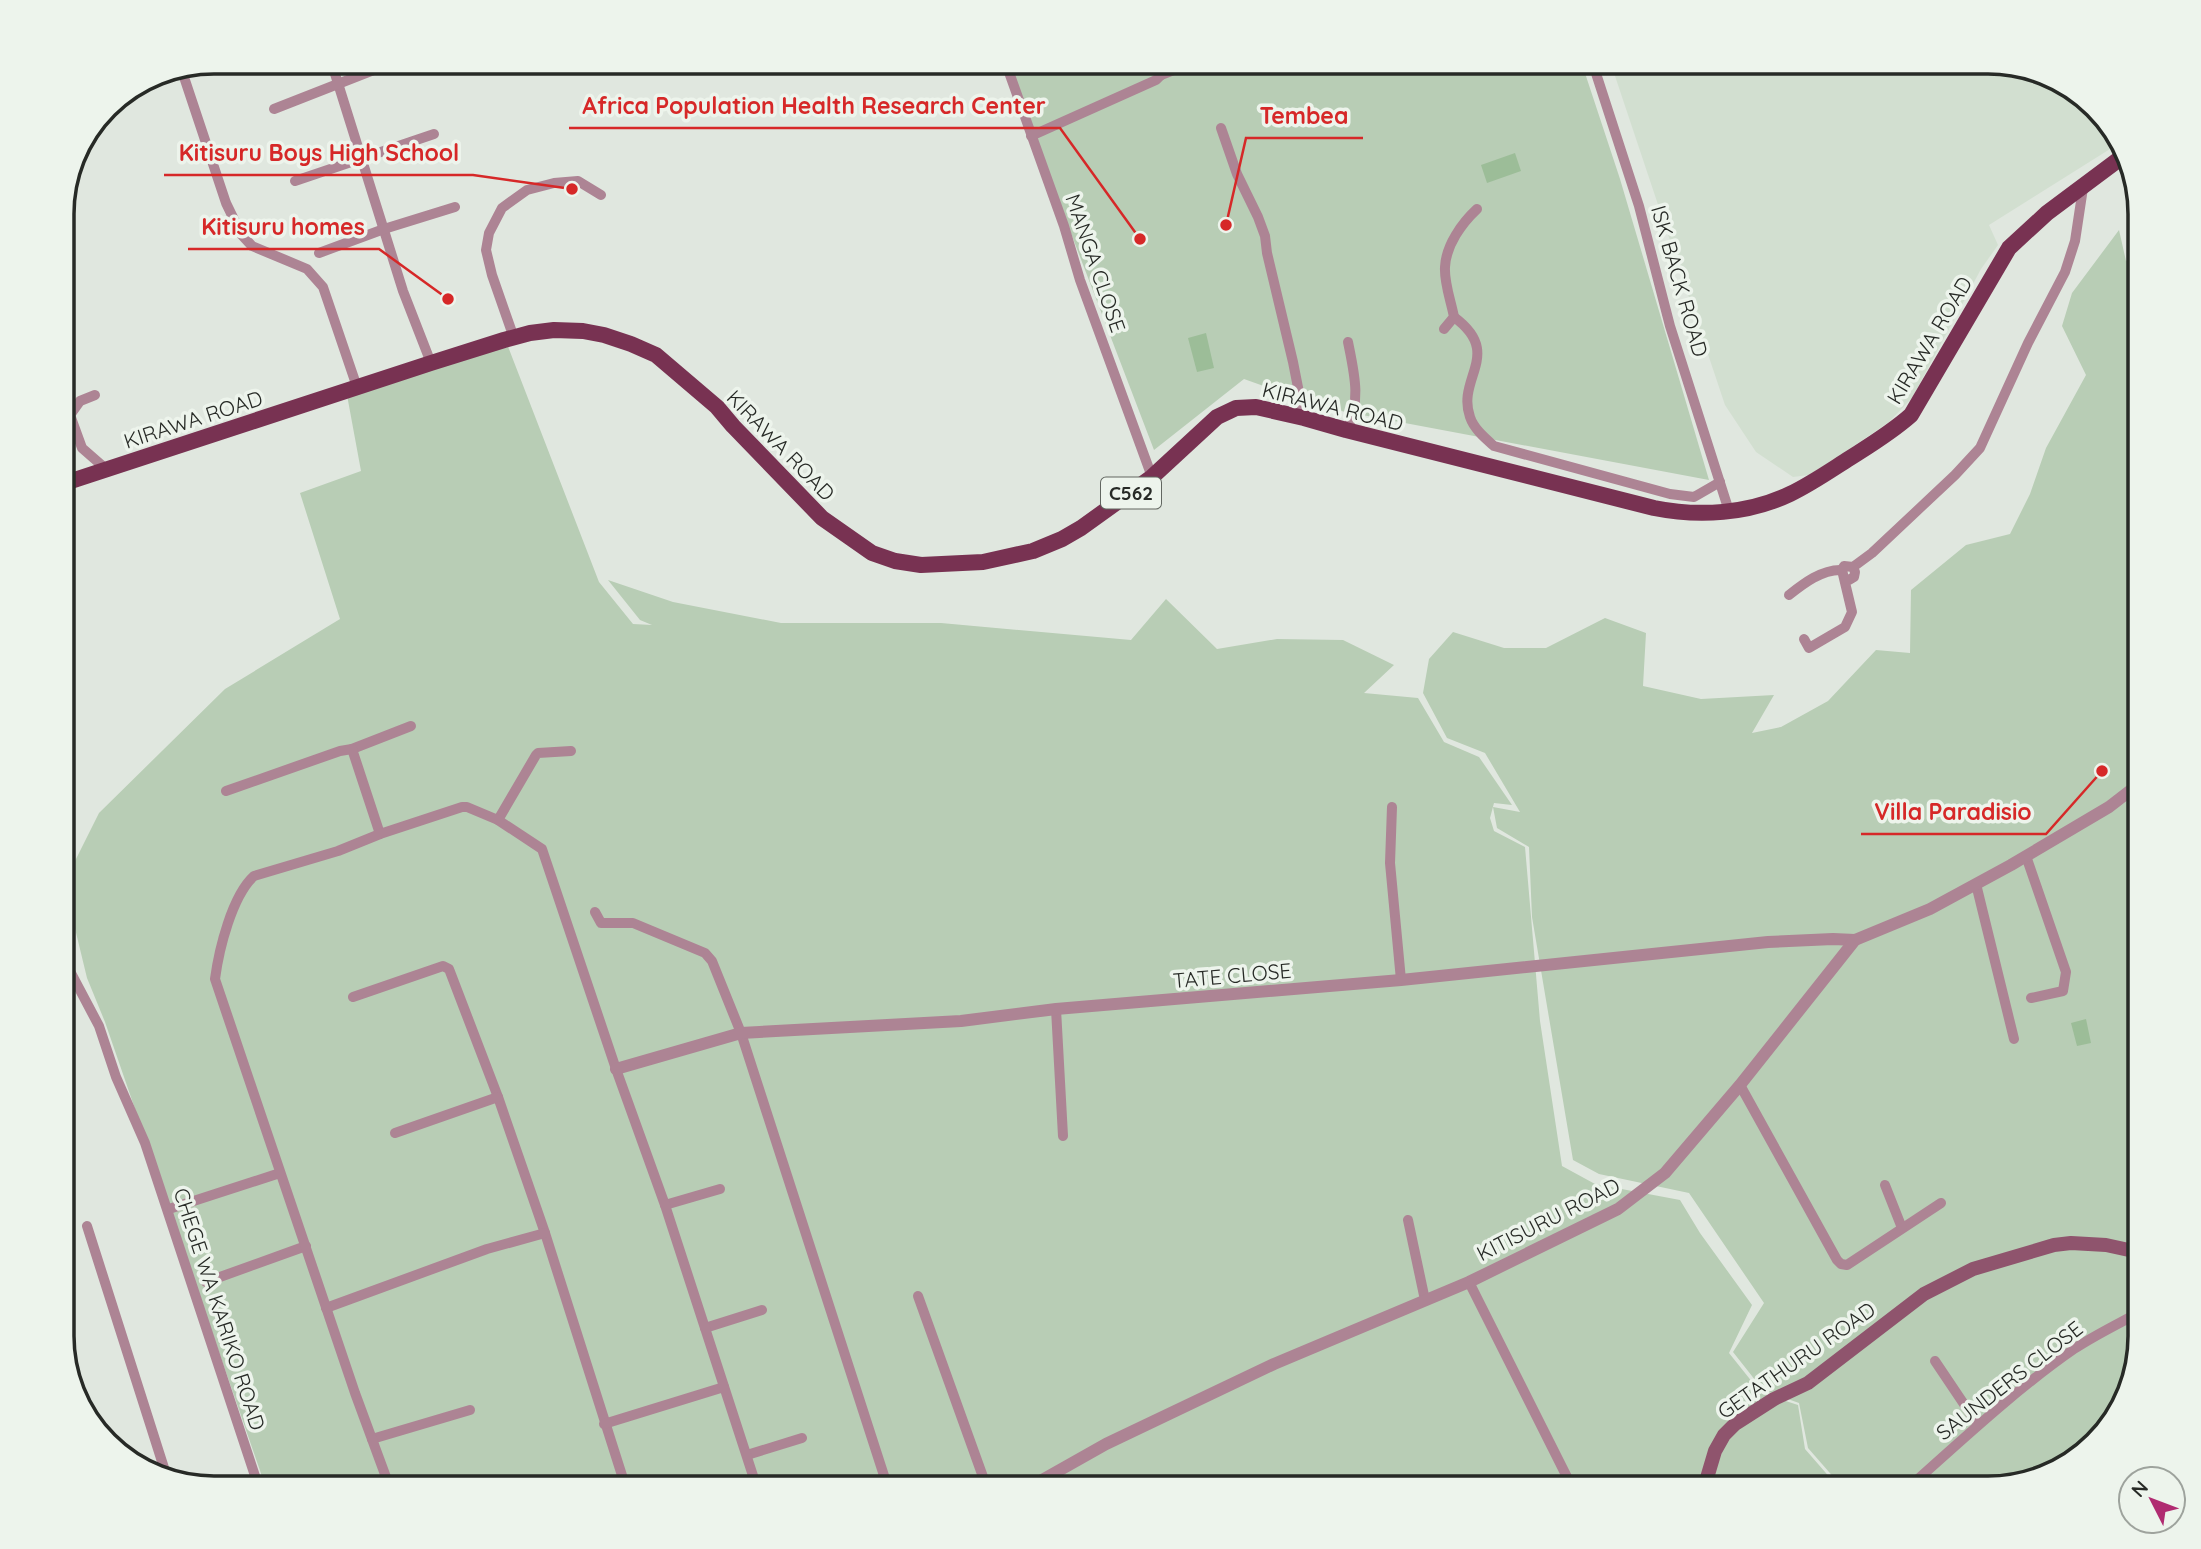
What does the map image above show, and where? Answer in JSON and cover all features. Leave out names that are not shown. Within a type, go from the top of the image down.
[{"type":"main road","name":"KIRAWA ROAD","points":[[74,480],[430,363],[514,338],[554,330],[583,331],[631,344],[656,355],[717,407],[822,518],[851,540],[895,561],[921,565],[983,562],[1033,551],[1081,528],[1152,477],[1208,424],[1236,408],[1256,407],[1304,418],[1654,508],[1691,513],[1729,511],[1761,505],[1790,494],[1892,432],[1911,415],[2009,248],[2047,213],[2117,161]]},
{"type":"main road","name":"GETATHURU ROAD","points":[[1708,1476],[1715,1451],[1724,1435],[1735,1424],[1774,1399],[1808,1383],[1924,1294],[1973,1269],[2054,1245],[2071,1243],[2128,1249]]},
{"type":"street","points":[[335,74],[403,291],[430,363]]},
{"type":"street","points":[[274,109],[363,74]]},
{"type":"street","name":"MANGA CLOSE","points":[[1010,74],[1064,226],[1080,280],[1152,477]]},
{"type":"street","name":"ISK BACK ROAD","points":[[1596,74],[1639,206],[1670,326],[1729,511]]},
{"type":"street","points":[[1031,136],[1156,80],[1161,75]]},
{"type":"street","points":[[184,77],[226,203],[241,233],[252,246],[307,269],[323,287],[357,387]]},
{"type":"street","points":[[1221,128],[1237,174],[1265,236],[1266,254],[1304,418]]},
{"type":"street","points":[[295,181],[433,134]]},
{"type":"street","points":[[514,338],[486,250],[489,233],[502,208],[527,190],[554,183],[578,181],[601,195]]},
{"type":"street","points":[[1789,595],[1813,579],[1835,570],[1846,572],[1868,556],[1936,494],[1980,448],[2028,343],[2065,272],[2074,241],[2083,188]]},
{"type":"street","points":[[319,253],[456,207]]},
{"type":"street","points":[[1477,209],[1464,222],[1447,253],[1445,269],[1454,317],[1467,327],[1476,342],[1477,363],[1468,392],[1469,416],[1480,433],[1494,446],[1670,494],[1694,496],[1720,482]]},
{"type":"street","points":[[1444,329],[1454,317]]},
{"type":"street","points":[[1346,430],[1353,416],[1356,394],[1348,342]]},
{"type":"street","points":[[74,410],[80,401],[95,395]]},
{"type":"street","points":[[74,424],[82,448],[106,469]]},
{"type":"street","points":[[1804,639],[1809,648],[1845,626],[1852,612],[1846,572]]},
{"type":"street","points":[[226,791],[411,726]]},
{"type":"street","points":[[352,748],[380,834]]},
{"type":"street","points":[[498,820],[538,753],[571,751]]},
{"type":"street","points":[[1854,940],[1915,916],[1976,884],[2109,807],[2128,792]]},
{"type":"street","points":[[386,1476],[215,979],[226,929],[246,883],[254,876],[338,851],[462,807],[498,820],[542,849],[665,1205],[753,1476]]},
{"type":"street","points":[[1392,807],[1390,863],[1401,980]]},
{"type":"street","points":[[2025,856],[2066,972],[2063,991],[2031,998]]},
{"type":"street","points":[[1976,884],[2014,1039]]},
{"type":"street","points":[[595,912],[601,923],[633,923],[705,953],[712,961],[741,1032],[884,1476]]},
{"type":"street","name":"TATE CLOSE","points":[[616,1069],[741,1032],[961,1021],[1056,1009],[1401,980],[1768,942],[1854,940]]},
{"type":"street","name":"KITISURU ROAD","points":[[1050,1476],[1149,1423],[1324,1342],[1469,1282],[1618,1209],[1665,1173],[1740,1085],[1854,940]]},
{"type":"street","points":[[353,997],[443,966],[447,967],[498,1097],[545,1233],[622,1476]]},
{"type":"street","name":"CHEGE WA KARIKO ROAD","points":[[74,979],[99,1027],[145,1143],[255,1476]]},
{"type":"street","points":[[1056,1009],[1063,1136]]},
{"type":"street","points":[[1740,1085],[1841,1264],[1847,1265],[1941,1203]]},
{"type":"street","points":[[395,1133],[498,1097]]},
{"type":"street","points":[[172,1208],[280,1173]]},
{"type":"street","points":[[1885,1185],[1902,1228]]},
{"type":"street","points":[[665,1205],[720,1189]]},
{"type":"street","points":[[1409,1220],[1425,1300]]},
{"type":"street","points":[[87,1226],[163,1466]]},
{"type":"street","points":[[326,1307],[487,1249],[545,1233]]},
{"type":"street","points":[[206,1282],[306,1247]]},
{"type":"street","points":[[1469,1282],[1566,1476]]},
{"type":"street","points":[[918,1296],[983,1476]]},
{"type":"street","points":[[705,1328],[762,1310]]},
{"type":"street","name":"SAUNDERS CLOSE","points":[[1922,1476],[1978,1426],[2076,1349],[2128,1319]]},
{"type":"street","points":[[1936,1361],[1978,1426]]},
{"type":"street","points":[[604,1424],[724,1387]]},
{"type":"street","points":[[372,1439],[470,1410]]},
{"type":"street","points":[[747,1455],[802,1438]]},
{"type":"shaded area","points":[[1010,74],[1585,74],[1620,179],[1709,480],[1325,408],[1244,379],[1154,450]]},
{"type":"shaded area","points":[[1614,74],[2015,76],[2049,88],[2065,97],[2099,128],[2111,148],[1989,225],[1998,245],[1981,269],[1912,398],[1889,422],[1809,475],[1793,477],[1756,452],[1725,405]]},
{"type":"shaded area","points":[[1515,153],[1521,171],[1487,183],[1481,165]]},
{"type":"shaded area","points":[[2119,230],[2126,261],[2128,259],[2128,1335],[2123,1372],[2109,1405],[2093,1428],[2073,1447],[2041,1465],[2024,1471],[1987,1476],[1832,1476],[1808,1448],[1799,1403],[1763,1390],[1733,1352],[1764,1303],[1689,1193],[1599,1174],[1573,1160],[1532,917],[1529,847],[1497,828],[1493,807],[1520,812],[1485,753],[1447,738],[1423,693],[1429,659],[1453,632],[1504,648],[1546,648],[1605,618],[1646,633],[1643,686],[1701,699],[1774,695],[1752,733],[1781,727],[1828,701],[1876,650],[1910,653],[1911,590],[1966,545],[2010,534],[2030,494],[2046,448],[2086,375],[2062,326],[2072,293]]},
{"type":"shaded area","points":[[1206,333],[1214,368],[1197,372],[1188,338]]},
{"type":"shaded area","points":[[507,344],[599,582],[633,624],[652,625],[640,620],[608,580],[673,602],[781,623],[941,623],[1131,640],[1166,599],[1217,649],[1277,639],[1343,640],[1394,665],[1364,693],[1418,698],[1444,742],[1479,757],[1512,805],[1494,803],[1490,818],[1494,831],[1525,847],[1540,1021],[1562,1166],[1595,1184],[1680,1200],[1700,1233],[1752,1305],[1729,1353],[1761,1393],[1798,1405],[1805,1449],[1829,1476],[262,1476],[105,1022],[87,978],[74,924],[74,863],[99,813],[225,689],[340,619],[300,493],[361,471],[347,395]]},
{"type":"shaded area","points":[[2086,1019],[2091,1043],[2077,1046],[2071,1023]]},
{"type":"place","name":"Kitisuru Boys High School","points":[[572,189]]},
{"type":"place","name":"Tembea","points":[[1226,225]]},
{"type":"place","name":"Africa Population Health Research Center","points":[[1140,239]]},
{"type":"place","name":"Kitisuru homes","points":[[448,299]]},
{"type":"place","name":"Villa Paradisio","points":[[2102,771]]}]
